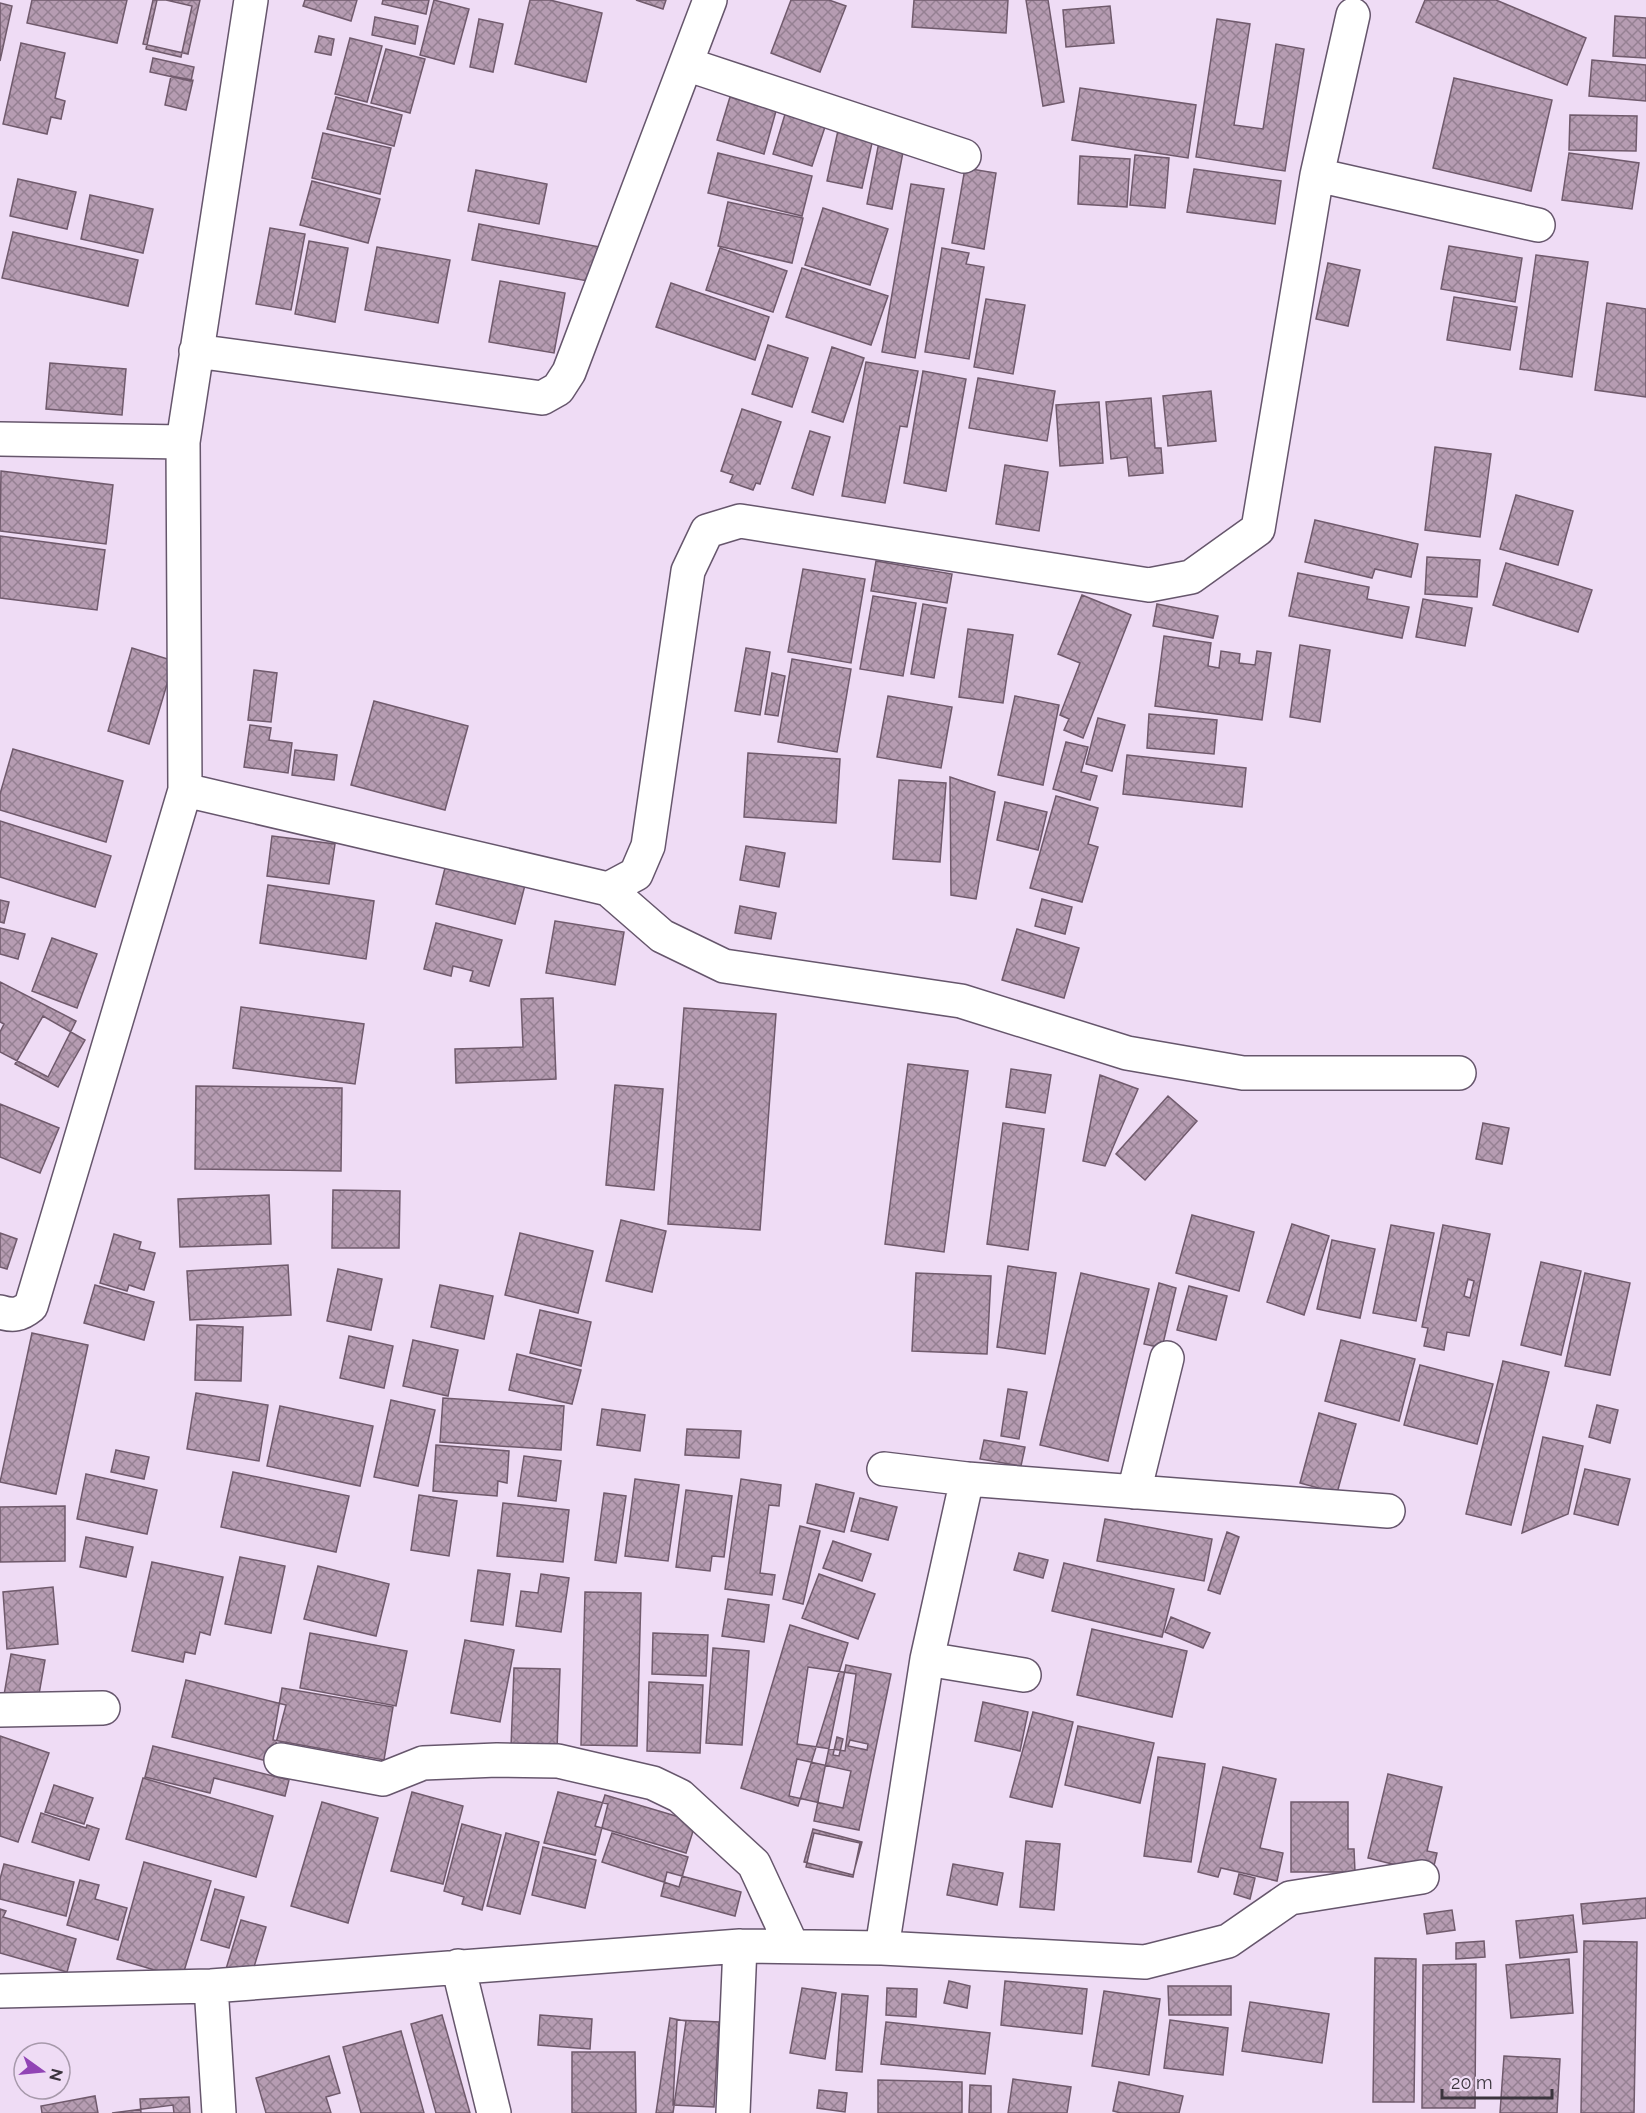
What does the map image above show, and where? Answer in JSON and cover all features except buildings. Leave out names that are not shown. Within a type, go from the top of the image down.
[{"type":"street","points":[[0,1312],[10,1315],[22,1314],[31,1306],[185,790],[183,442],[251,0]]},
{"type":"street","points":[[196,351],[542,398],[558,389],[569,372],[710,0]]},
{"type":"street","points":[[608,889],[636,874],[648,846],[688,571],[707,531],[740,521],[1149,585],[1191,577],[1258,529],[1317,176],[1353,15]]},
{"type":"street","points":[[686,64],[964,156]]},
{"type":"street","points":[[1317,176],[1538,225]]},
{"type":"street","points":[[0,439],[183,442]]},
{"type":"street","points":[[185,790],[608,889],[662,936],[724,966],[961,1001],[1127,1053],[1243,1073],[1459,1073]]},
{"type":"street","points":[[1134,1492],[1167,1358]]},
{"type":"street","points":[[885,1468],[967,1479],[1388,1511]]},
{"type":"street","points":[[882,1948],[927,1659],[967,1479]]},
{"type":"street","points":[[927,1659],[1024,1675]]},
{"type":"street","points":[[0,1710],[103,1708]]},
{"type":"street","points":[[281,1760],[383,1779],[423,1763],[497,1760],[558,1761],[653,1783],[680,1796],[754,1864],[792,1946]]},
{"type":"street","points":[[0,1991],[211,1986],[740,1946],[882,1948],[1145,1962],[1228,1941],[1290,1898],[1422,1877]]},
{"type":"street","points":[[733,2113],[740,1946]]},
{"type":"street","points":[[458,1966],[494,2113]]},
{"type":"street","points":[[211,1986],[219,2113]]}]
